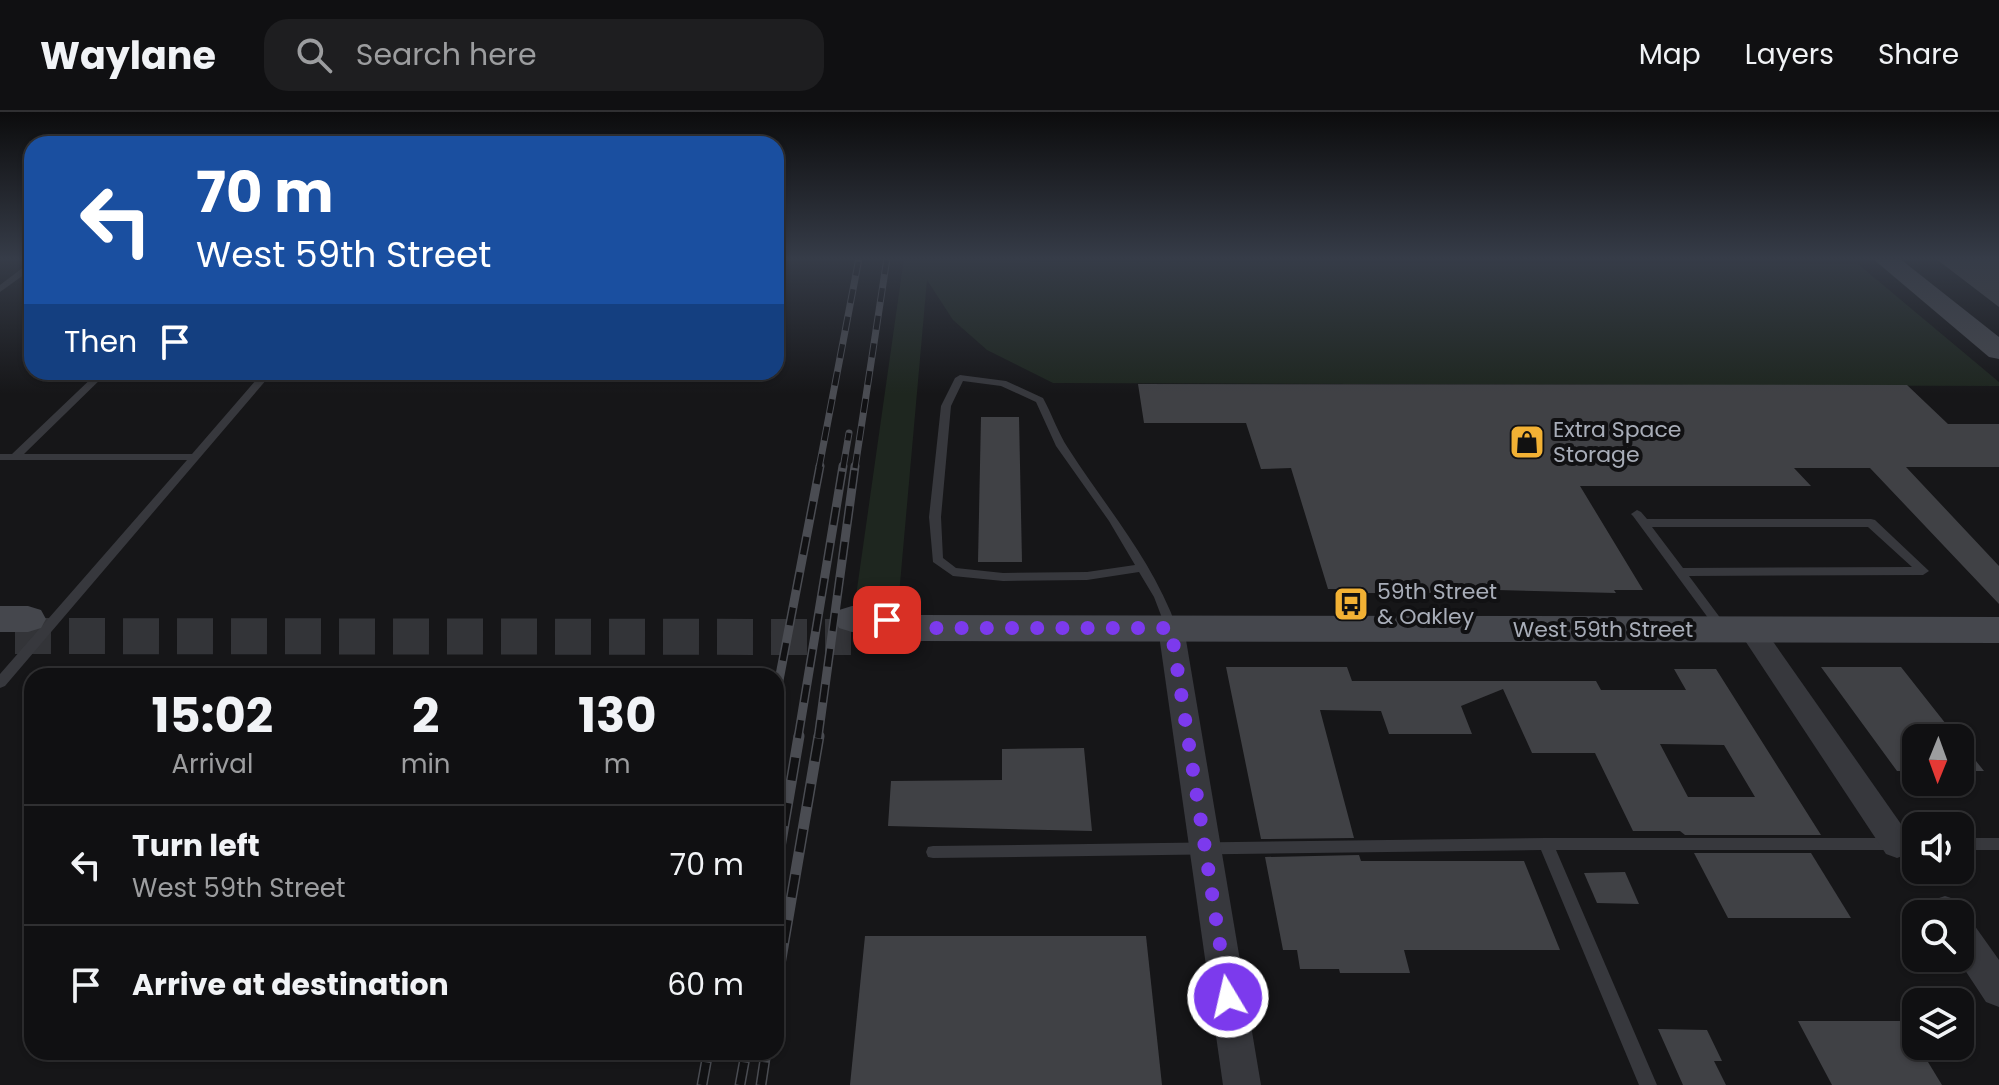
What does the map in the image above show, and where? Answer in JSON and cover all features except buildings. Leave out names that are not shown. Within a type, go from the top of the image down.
[{"type":"street","points":[[1940,303],[1999,351]]},
{"type":"street","name":"West 59th Street","points":[[852,628],[887,637],[919,628],[1999,630]]},
{"type":"street","points":[[1171,628],[1242,1085]]},
{"type":"street","points":[[1737,630],[1902,838]]},
{"type":"street","points":[[1974,954],[1999,990]]},
{"type":"lane","points":[[1143,568],[1087,576],[1003,577],[953,572],[937,559],[935,517],[946,406],[960,378],[1003,383],[1040,400],[1061,446],[1114,520],[1143,568],[1160,597],[1171,628]]},
{"type":"lane","points":[[15,457],[95,380]]},
{"type":"lane","points":[[0,683],[261,380]]},
{"type":"lane","points":[[0,457],[195,457]]},
{"type":"lane","points":[[1681,572],[1923,571],[1871,523],[1640,518],[1681,572],[1737,630]]},
{"type":"lane","points":[[1546,844],[1648,1085]]},
{"type":"lane","points":[[933,852],[1546,844],[1902,844]]},
{"type":"lane","points":[[1974,844],[1999,844]]},
{"type":"shaded area","points":[[898,303],[925,303],[899,595],[856,596]]},
{"type":"shaded area","points":[[942,303],[1905,303],[1999,382],[1999,386],[1053,383],[987,350],[953,320]]},
{"type":"tunnel","points":[[15,636],[851,637]]},
{"type":"railway","points":[[819,468],[850,303]]},
{"type":"railway","points":[[855,468],[880,303]]},
{"type":"railway","points":[[843,468],[849,433]]},
{"type":"railway","points":[[781,668],[820,466]]},
{"type":"railway","points":[[798,738],[843,466]]},
{"type":"railway","points":[[818,738],[855,466]]},
{"type":"railway","points":[[784,824],[799,736]]},
{"type":"railway","points":[[784,941],[819,736]]},
{"type":"railway","points":[[702,1085],[707,1060]]},
{"type":"railway","points":[[740,1085],[745,1060]]},
{"type":"railway","points":[[761,1085],[765,1060]]},
{"type":"place","name":"Extra Space Storage","points":[[1527,442]]},
{"type":"place","name":"59th Street & Oakley","points":[[1351,604]]},
{"type":"route","points":[[887,620],[919,628],[1171,628],[1228,997]]}]
